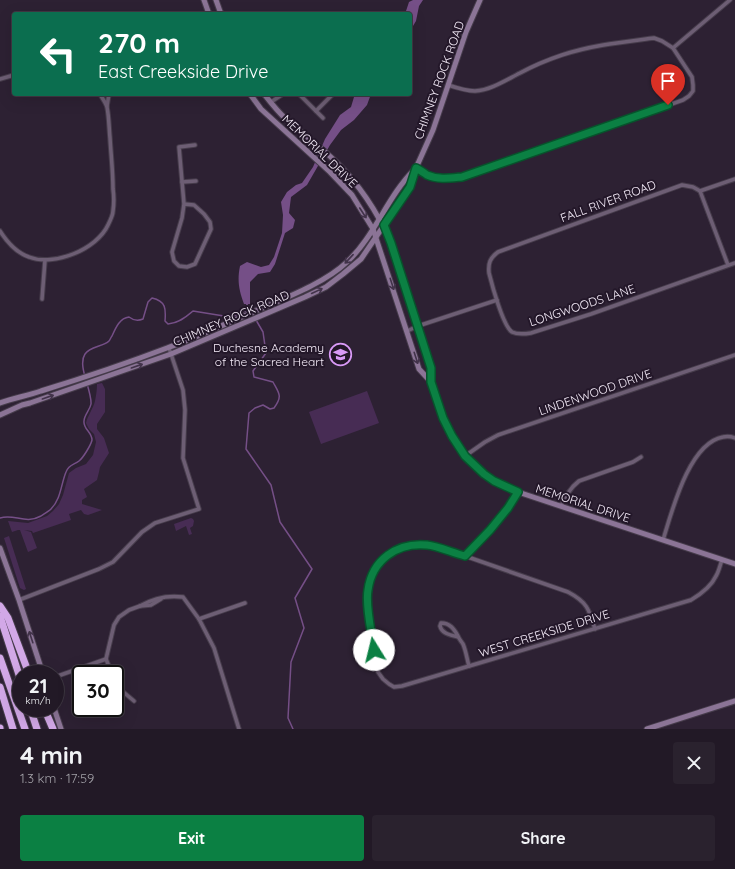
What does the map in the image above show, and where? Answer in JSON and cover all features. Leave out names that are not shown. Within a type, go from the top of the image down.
[{"type":"highway","points":[[0,606],[8,618],[26,665]]},
{"type":"highway","points":[[0,616],[16,665]]},
{"type":"highway","points":[[0,658],[25,729]]},
{"type":"highway","points":[[0,687],[13,729]]},
{"type":"highway","points":[[33,717],[37,729]]},
{"type":"highway","points":[[48,717],[53,729]]},
{"type":"main road","points":[[204,0],[208,12]]},
{"type":"main road","points":[[216,0],[220,12]]},
{"type":"main road","name":"CHIMNEY ROCK ROAD","points":[[0,415],[22,405],[171,354],[305,297],[326,287],[361,259],[410,187],[416,168],[433,130],[466,32],[480,0]]},
{"type":"main road","name":"MEMORIAL DRIVE","points":[[251,96],[261,109],[330,172],[352,195],[376,236],[419,369],[431,382]]},
{"type":"main road","name":"MEMORIAL DRIVE","points":[[266,96],[286,119],[335,161],[349,176],[365,196],[384,225],[431,368],[431,382],[441,412],[452,436],[465,456],[475,466],[494,481],[518,492],[735,564]]},
{"type":"main road","name":"CHIMNEY ROCK ROAD","points":[[0,403],[68,383],[169,348],[266,307],[327,277],[347,262],[368,238],[406,178],[416,168]]},
{"type":"main road","points":[[302,290],[305,297]]},
{"type":"main road","points":[[30,395],[33,402]]},
{"type":"main road","points":[[0,548],[40,665]]},
{"type":"main road","points":[[647,729],[735,701]]},
{"type":"main road","points":[[57,717],[61,729]]},
{"type":"street","points":[[673,48],[730,0]]},
{"type":"street","points":[[416,168],[428,175],[439,178],[462,177],[683,100],[693,91],[694,85],[692,77],[673,48],[654,38],[597,46],[549,59],[484,90],[474,91],[448,86]]},
{"type":"street","points":[[0,79],[12,76]]},
{"type":"street","points":[[101,96],[107,106]]},
{"type":"street","points":[[0,231],[4,238],[19,252],[37,260],[55,259],[67,256],[93,244],[102,236],[113,212],[114,195],[107,106],[109,96]]},
{"type":"street","points":[[271,102],[280,96]]},
{"type":"street","points":[[301,96],[323,118]]},
{"type":"street","points":[[316,111],[331,96]]},
{"type":"street","points":[[184,204],[194,205],[204,214],[210,222],[211,229],[195,264],[187,268],[179,266],[174,261],[172,252],[182,218],[184,204],[179,146],[195,146]]},
{"type":"street","points":[[728,265],[700,191],[735,179]]},
{"type":"street","points":[[182,182],[196,181]]},
{"type":"street","name":"FALL RIVER ROAD","points":[[497,300],[488,273],[488,266],[493,256],[498,252],[682,185],[693,187],[700,191]]},
{"type":"street","points":[[42,298],[45,260]]},
{"type":"street","name":"LONGWOODS LANE","points":[[497,300],[505,322],[512,332],[521,334],[531,333],[591,314],[735,262]]},
{"type":"street","points":[[407,331],[497,300]]},
{"type":"street","points":[[19,600],[99,569],[113,562],[142,532],[155,523],[199,508],[183,458],[185,410],[183,390],[169,348]]},
{"type":"street","name":"LINDENWOOD DRIVE","points":[[465,456],[498,435],[735,355]]},
{"type":"street","points":[[663,540],[680,489],[687,473],[697,457],[708,443],[717,438],[730,436],[735,438]]},
{"type":"street","points":[[562,506],[570,490],[579,481],[633,462],[641,457]]},
{"type":"street","points":[[518,492],[508,508],[490,530],[465,556],[576,596],[590,611],[595,629]]},
{"type":"street","name":"WEST CREEKSIDE DRIVE","points":[[465,556],[428,545],[419,545],[400,548],[387,555],[375,568],[370,578],[367,590],[374,650],[378,672],[385,681],[394,687],[402,686],[691,600],[709,587],[716,576],[722,560]]},
{"type":"street","points":[[108,665],[106,659],[114,625],[119,617],[128,610],[140,606],[150,600],[174,596],[183,597],[200,619],[214,648],[239,729]]},
{"type":"street","points":[[200,619],[245,603]]},
{"type":"street","points":[[458,637],[440,629],[441,623],[445,623],[455,630],[463,643],[469,666]]},
{"type":"street","points":[[64,674],[106,659]]},
{"type":"street","points":[[124,693],[134,701]]},
{"type":"shaded area","points":[[413,0],[423,0],[419,6],[416,21],[412,28],[412,12],[406,12],[409,2]]},
{"type":"shaded area","points":[[370,96],[367,105],[354,120],[341,130],[330,145],[307,185],[291,197],[289,213],[295,220],[293,228],[285,233],[275,264],[270,272],[258,274],[250,282],[250,304],[244,304],[239,285],[240,266],[247,262],[261,267],[269,265],[274,257],[282,233],[283,215],[281,202],[287,192],[296,185],[302,183],[313,167],[325,139],[340,115],[351,107],[354,97]]},
{"type":"shaded area","points":[[102,383],[105,389],[105,412],[97,424],[97,429],[104,438],[109,453],[100,467],[97,480],[84,489],[87,497],[82,500],[82,504],[102,510],[88,515],[84,514],[81,510],[69,514],[71,520],[33,533],[32,531],[24,530],[31,532],[37,548],[28,552],[20,530],[12,532],[8,521],[28,523],[47,516],[59,504],[69,473],[86,464],[93,455],[96,442],[94,434],[86,423],[95,401],[97,384]]},
{"type":"shaded area","points":[[367,391],[379,423],[321,444],[309,412]]},
{"type":"shaded area","points":[[191,518],[194,521],[193,526],[190,528],[192,534],[189,535],[186,526],[176,531],[174,524]]},
{"type":"shaded area","points":[[9,536],[26,589],[24,590],[20,588],[4,538]]},
{"type":"waterway","points":[[0,518],[35,518],[48,512],[57,501],[67,469],[81,459],[89,448],[92,440],[92,437],[84,424],[84,419],[91,404],[91,398],[84,371],[83,359],[87,351],[109,341],[117,326],[123,319],[129,317],[136,320],[143,319],[148,302],[152,298],[163,303],[165,309],[165,321],[168,324],[181,320],[193,311],[230,317],[245,313],[247,303]]},
{"type":"waterway","points":[[247,305],[254,317]]},
{"type":"waterway","points":[[256,320],[263,332],[266,353],[253,371],[254,377],[273,382],[279,397],[274,408],[270,409],[263,405],[255,408],[249,413],[246,449],[271,485],[280,522],[312,569],[295,598],[304,628],[291,662],[288,718],[293,729]]},
{"type":"place","name":"Duchesne Academy of the Sacred Heart","points":[[340,354]]},
{"type":"route","points":[[374,650],[367,601],[367,590],[370,578],[380,562],[387,555],[400,548],[419,545],[428,545],[465,556],[490,530],[508,508],[518,492],[494,481],[484,474],[465,456],[452,436],[443,418],[431,382],[431,368],[384,225],[410,187],[416,168],[428,175],[439,178],[462,177],[668,105]]}]
